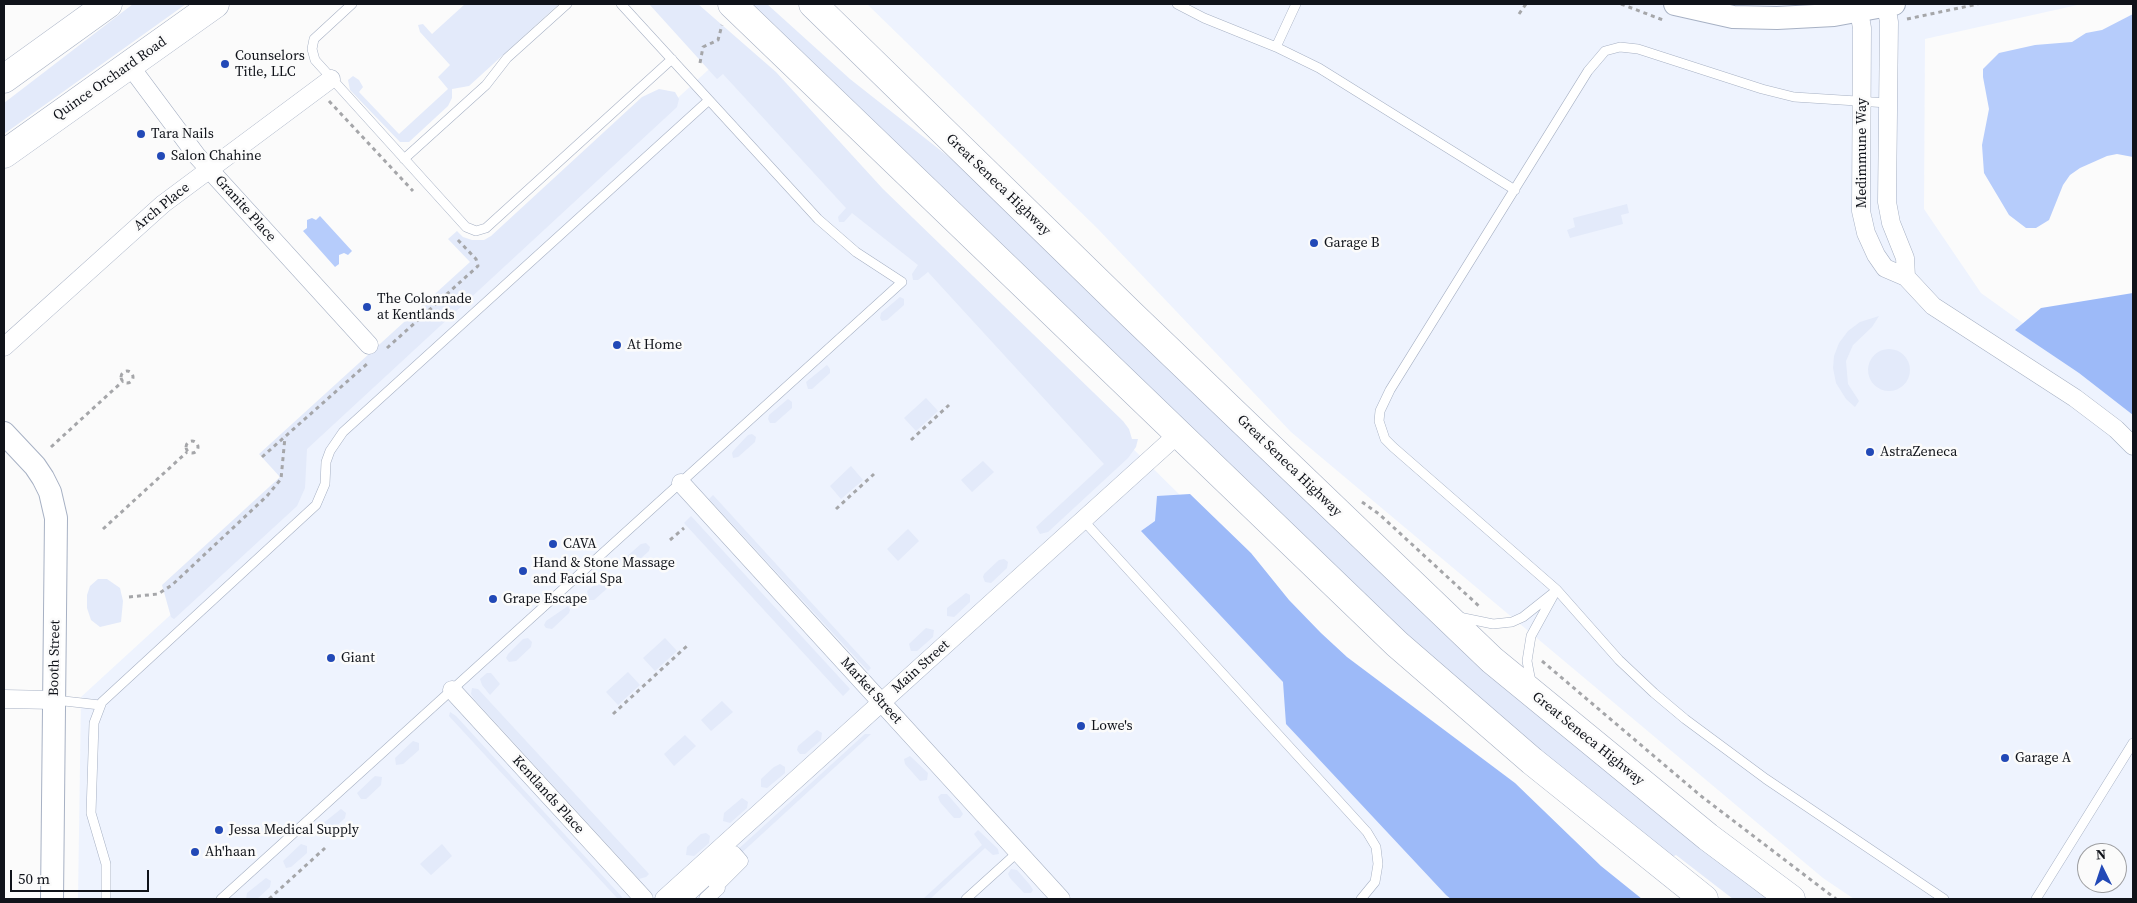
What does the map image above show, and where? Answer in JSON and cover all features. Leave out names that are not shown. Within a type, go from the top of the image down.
[{"type":"main road","points":[[4,79],[108,4]]},
{"type":"main road","name":"Quince Orchard Road","points":[[4,154],[216,4]]},
{"type":"main road","name":"Great Seneca Highway","points":[[813,4],[1020,207],[1492,660],[1708,837],[1791,899]]},
{"type":"main road","points":[[727,13],[1405,650],[1532,761],[1704,899]]},
{"type":"street","points":[[1675,4],[1742,17],[1806,18],[1858,7],[1888,4]]},
{"type":"street","name":"Medimmune Way","points":[[1888,4],[1887,202],[1891,223],[1905,258],[1906,277]]},
{"type":"street","name":"Medimmune Way","points":[[1858,7],[1862,28],[1861,194],[1863,224],[1871,245],[1885,268],[1906,277],[1933,306],[2075,398],[2116,429],[2133,446]]},
{"type":"street","name":"Granite Place","points":[[130,66],[209,169],[375,352]]},
{"type":"street","name":"Arch Place","points":[[4,346],[154,212],[331,79]]},
{"type":"street","name":"Booth Street","points":[[4,433],[35,466],[43,478],[54,505],[56,532],[52,899]]},
{"type":"street","name":"Main Street","points":[[664,899],[1178,435]]},
{"type":"street","name":"Market Street","points":[[681,483],[1061,899]]},
{"type":"street","name":"Kentlands Place","points":[[452,690],[644,899]]},
{"type":"street","points":[[4,699],[54,700]]},
{"type":"street","points":[[684,899],[734,853],[741,861],[706,899]]},
{"type":"lane","points":[[352,4],[316,36],[312,45],[315,60],[470,230],[481,230],[672,59]]},
{"type":"lane","points":[[404,159],[486,85],[507,58],[567,4]]},
{"type":"lane","points":[[221,899],[902,282],[856,252],[826,227],[622,4]]},
{"type":"lane","points":[[1177,4],[1204,18],[1276,47],[1320,68],[1514,190]]},
{"type":"lane","points":[[1276,47],[1296,4]]},
{"type":"lane","points":[[1888,103],[1811,99],[1778,94],[1638,49],[1612,48],[1605,51],[1595,61],[1384,401],[1379,421],[1385,439],[1393,447],[1557,590],[1619,660],[1685,718],[1766,779],[1944,899]]},
{"type":"lane","points":[[106,899],[106,864],[91,813],[94,723],[100,705],[107,696],[316,506],[325,484],[326,462],[330,451],[343,432],[709,100]]},
{"type":"lane","points":[[1083,520],[1367,832],[1376,847],[1378,864],[1375,882],[1361,899]]},
{"type":"lane","points":[[1442,612],[1473,621],[1505,624],[1523,617],[1557,590]]},
{"type":"lane","points":[[1534,694],[1527,661],[1531,636],[1557,590]]},
{"type":"lane","points":[[54,700],[100,705]]},
{"type":"lane","points":[[2036,899],[2133,743]]},
{"type":"lane","points":[[966,899],[1018,852]]},
{"type":"path","points":[[1520,14],[1526,4]]},
{"type":"path","points":[[700,63],[703,47],[718,40],[727,13]]},
{"type":"path","points":[[325,97],[417,196]]},
{"type":"path","points":[[262,457],[363,366],[375,352],[478,266],[476,259],[450,231]]},
{"type":"path","points":[[130,371],[133,374],[133,380],[127,383],[123,381],[122,372],[130,371]]},
{"type":"path","points":[[51,447],[123,381]]},
{"type":"path","points":[[911,440],[949,406]]},
{"type":"path","points":[[129,597],[158,594],[172,585],[267,496],[281,479],[285,437]]},
{"type":"path","points":[[188,442],[196,443],[197,451],[192,454],[187,452],[185,448],[188,442]]},
{"type":"path","points":[[103,529],[187,452]]},
{"type":"path","points":[[836,509],[874,474]]},
{"type":"path","points":[[1355,496],[1379,514],[1470,600],[1487,610]]},
{"type":"path","points":[[670,540],[684,528]]},
{"type":"path","points":[[613,714],[688,645]]},
{"type":"path","points":[[1539,655],[1545,666],[1620,729],[1730,818],[1836,899]]},
{"type":"path","points":[[269,899],[325,848]]},
{"type":"shaded area","points":[[133,4],[186,4],[4,134],[4,103]]},
{"type":"shaded area","points":[[465,4],[559,4],[469,86],[452,89],[452,98],[448,106],[409,142],[400,142],[350,90],[348,80],[353,76],[359,80],[363,87],[359,92],[399,134],[448,89],[438,77],[450,65],[420,32],[418,25],[423,24],[432,34]]},
{"type":"shaded area","points":[[649,4],[698,4],[776,72],[883,189],[1123,421],[1129,429],[1132,439],[1138,439],[1136,447],[1128,458],[1048,532],[1040,534],[1036,527],[1104,464],[928,272],[918,280],[913,280],[912,274],[918,265],[852,213],[844,222],[839,222],[838,217],[846,208],[723,74],[717,79]]},
{"type":"shaded area","points":[[749,4],[767,4],[850,79],[954,161],[1773,899],[1733,899],[1676,855],[1670,858],[1612,813],[1400,630]]},
{"type":"shaded area","points":[[867,4],[2082,4],[1925,39],[1924,209],[1981,293],[2091,372],[2133,410],[2133,899],[1854,899],[1823,878],[1291,432],[1097,228]]},
{"type":"shaded area","points":[[2133,14],[2133,157],[2117,154],[2107,156],[2080,168],[2070,175],[2063,185],[2049,220],[2036,228],[2026,228],[2009,215],[1984,173],[1982,145],[1989,109],[1983,69],[1999,53],[2035,45],[2072,42],[2086,33],[2102,30]]},
{"type":"shaded area","points":[[733,47],[942,260],[1270,584],[1336,654],[1640,899],[78,899],[81,697],[286,509],[294,452]]},
{"type":"shaded area","points":[[659,89],[675,92],[679,99],[677,107],[307,449],[305,488],[297,506],[174,619],[171,617],[162,585],[280,477],[259,454],[470,262],[448,239],[457,231],[463,237],[472,240],[484,240],[491,236],[642,97]]},
{"type":"shaded area","points":[[1627,204],[1629,213],[1621,215],[1623,224],[1570,238],[1567,230],[1575,227],[1573,218]]},
{"type":"shaded area","points":[[320,216],[352,251],[348,255],[344,253],[339,255],[339,264],[335,267],[303,231],[307,228],[307,220],[312,218],[316,220]]},
{"type":"shaded area","points":[[2133,293],[2133,415],[2079,373],[2015,330],[2041,308]]},
{"type":"shaded area","points":[[900,297],[904,299],[904,305],[887,320],[882,321],[880,318],[881,313]]},
{"type":"shaded area","points":[[1879,316],[1872,327],[1853,345],[1846,361],[1848,384],[1859,401],[1855,407],[1846,399],[1836,383],[1833,368],[1834,356],[1839,343],[1848,331],[1860,322]]},
{"type":"shaded area","points":[[1889,349],[1904,355],[1910,370],[1904,385],[1889,391],[1874,385],[1868,370],[1874,355]]},
{"type":"shaded area","points":[[827,365],[830,373],[812,389],[808,389],[806,382]]},
{"type":"shaded area","points":[[926,398],[938,411],[916,431],[904,418]]},
{"type":"shaded area","points":[[788,399],[792,402],[792,408],[775,423],[770,423],[769,415]]},
{"type":"shaded area","points":[[752,434],[756,437],[755,442],[738,457],[733,458],[732,453],[734,450],[748,435]]},
{"type":"shaded area","points":[[983,461],[994,472],[972,492],[961,480]]},
{"type":"shaded area","points":[[851,466],[863,480],[841,499],[830,486]]},
{"type":"shaded area","points":[[1190,494],[1251,553],[1289,600],[1347,657],[1515,783],[1601,866],[1642,899],[1451,899],[1446,895],[1286,724],[1283,682],[1141,531],[1155,521],[1157,496]]},
{"type":"shaded area","points":[[713,495],[871,668],[868,671],[709,499]]},
{"type":"shaded area","points":[[691,516],[850,689],[843,696],[684,523]]},
{"type":"shaded area","points":[[908,529],[919,541],[898,561],[887,549]]},
{"type":"shaded area","points":[[646,543],[650,547],[649,551],[632,566],[625,565],[625,558],[641,544]]},
{"type":"shaded area","points":[[1004,559],[1008,562],[1007,568],[991,583],[985,582],[984,574],[999,560]]},
{"type":"shaded area","points":[[604,577],[611,578],[611,585],[594,600],[589,600],[587,591]]},
{"type":"shaded area","points":[[98,579],[107,579],[120,588],[123,601],[121,622],[100,627],[91,620],[87,608],[87,595],[90,586]]},
{"type":"shaded area","points":[[966,593],[970,595],[970,602],[954,617],[947,616],[947,608]]},
{"type":"shaded area","points":[[568,606],[569,613],[552,629],[546,628],[544,625],[546,621]]},
{"type":"shaded area","points":[[926,628],[934,630],[933,637],[917,651],[911,651],[909,644]]},
{"type":"shaded area","points":[[528,638],[532,642],[531,647],[516,661],[509,662],[506,658],[508,654],[523,639]]},
{"type":"shaded area","points":[[665,638],[677,651],[655,671],[643,658]]},
{"type":"shaded area","points":[[628,672],[640,685],[618,705],[606,692]]},
{"type":"shaded area","points":[[487,673],[491,673],[500,684],[490,695],[480,679]]},
{"type":"shaded area","points":[[472,688],[478,689],[649,874],[646,877],[639,879],[474,699],[471,694]]},
{"type":"shaded area","points":[[722,701],[733,712],[711,731],[701,720]]},
{"type":"shaded area","points":[[450,712],[456,716],[622,897],[621,899],[618,899],[449,716]]},
{"type":"shaded area","points":[[817,730],[822,733],[821,740],[805,754],[800,754],[797,750],[798,746]]},
{"type":"shaded area","points":[[865,734],[871,734],[737,857],[734,853]]},
{"type":"shaded area","points":[[685,735],[696,746],[674,766],[664,754]]},
{"type":"shaded area","points":[[413,741],[419,743],[419,750],[403,764],[396,765],[395,758]]},
{"type":"shaded area","points":[[910,756],[928,773],[927,780],[920,781],[905,764],[904,759]]},
{"type":"shaded area","points":[[780,764],[785,767],[785,773],[767,788],[761,787],[761,779]]},
{"type":"shaded area","points":[[375,776],[382,777],[381,785],[366,799],[361,799],[357,793]]},
{"type":"shaded area","points":[[941,794],[947,794],[960,809],[963,814],[960,818],[954,818],[940,802],[938,797]]},
{"type":"shaded area","points":[[742,798],[748,802],[747,808],[730,823],[723,821],[724,813]]},
{"type":"shaded area","points":[[341,809],[346,813],[345,818],[328,834],[323,833],[320,829],[321,825]]},
{"type":"shaded area","points":[[978,830],[998,849],[999,854],[993,855],[985,848],[930,899],[923,899],[982,845],[974,834]]},
{"type":"shaded area","points":[[706,833],[710,836],[709,843],[694,856],[686,855],[687,847],[701,834]]},
{"type":"shaded area","points":[[301,844],[307,846],[307,853],[291,867],[286,868],[283,861]]},
{"type":"shaded area","points":[[442,844],[452,856],[431,875],[420,864]]},
{"type":"shaded area","points":[[1011,869],[1017,870],[1030,885],[1033,890],[1031,893],[1024,893],[1010,878],[1008,874]]},
{"type":"shaded area","points":[[266,878],[271,881],[270,887],[257,899],[246,899],[247,893]]},
{"type":"place","name":"Counselors Title, LLC","points":[[225,64]]},
{"type":"place","name":"Tara Nails","points":[[141,134]]},
{"type":"place","name":"Salon Chahine","points":[[161,156]]},
{"type":"place","name":"Garage B","points":[[1314,243]]},
{"type":"place","name":"The Colonnade at Kentlands","points":[[367,307]]},
{"type":"place","name":"At Home","points":[[617,345]]},
{"type":"place","name":"AstraZeneca","points":[[1870,452]]},
{"type":"place","name":"CAVA","points":[[553,544]]},
{"type":"place","name":"Hand & Stone Massage and Facial Spa","points":[[523,571]]},
{"type":"place","name":"Grape Escape","points":[[493,599]]},
{"type":"place","name":"Giant","points":[[331,658]]},
{"type":"place","name":"Lowe's","points":[[1081,726]]},
{"type":"place","name":"Garage A","points":[[2005,758]]},
{"type":"place","name":"Jessa Medical Supply","points":[[219,830]]},
{"type":"place","name":"Ah'haan","points":[[195,852]]}]
